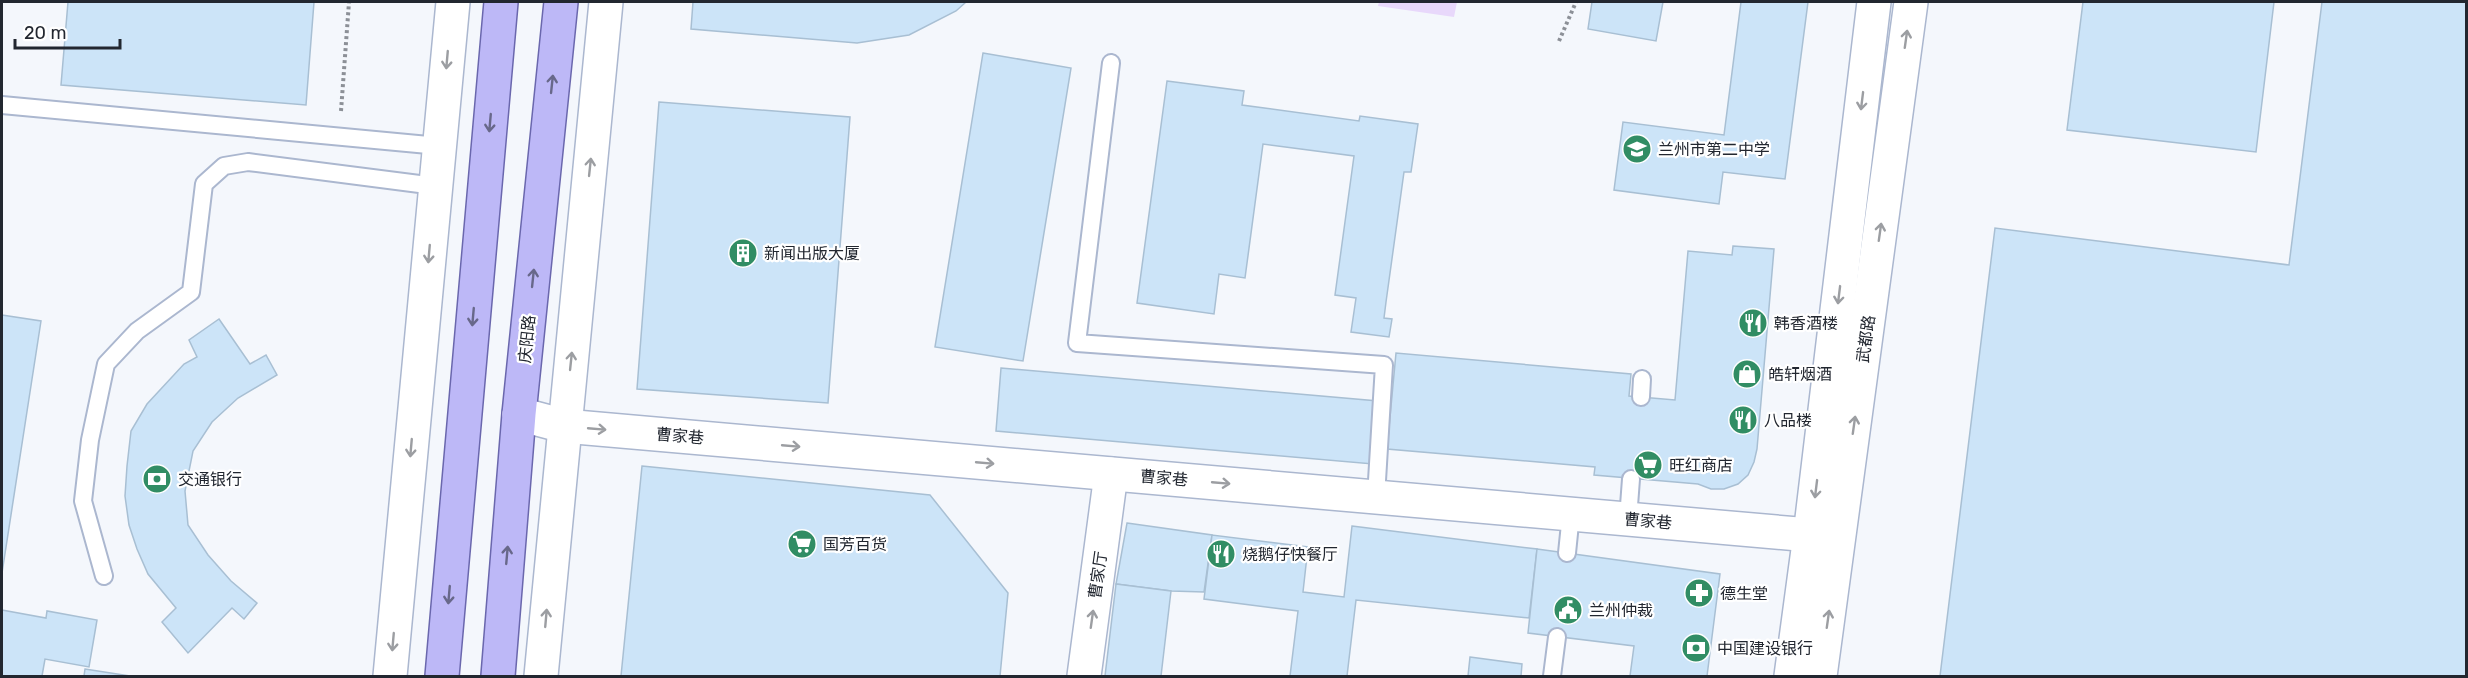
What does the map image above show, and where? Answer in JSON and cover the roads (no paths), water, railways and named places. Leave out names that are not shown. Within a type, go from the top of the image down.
[{"type":"main road","points":[[442,676],[501,2]]},
{"type":"main road","name":"庆阳路","points":[[498,676],[519,414],[561,2]]},
{"type":"street","points":[[390,676],[453,2]]},
{"type":"street","points":[[541,676],[606,2]]},
{"type":"street","name":"武都路","points":[[1791,676],[1874,2]]},
{"type":"street","name":"武都路","points":[[1820,676],[1911,2]]},
{"type":"street","name":"曹家巷","points":[[519,414],[564,426],[1810,535]]},
{"type":"street","name":"曹家厅","points":[[1084,676],[1111,474]]},
{"type":"lane","points":[[1111,63],[1077,343],[1384,365],[1376,497]]},
{"type":"lane","points":[[2,105],[439,146]]},
{"type":"lane","points":[[104,576],[83,501],[90,440],[106,364],[137,331],[191,292],[204,184],[224,166],[248,162],[435,186]]},
{"type":"lane","points":[[1641,397],[1642,379]]},
{"type":"lane","points":[[1628,519],[1631,479]]},
{"type":"lane","points":[[1567,553],[1571,514]]},
{"type":"lane","points":[[1552,676],[1557,636]]},
{"type":"place","name":"兰州市第二中学","points":[[1637,149]]},
{"type":"place","name":"新闻出版大厦","points":[[743,253]]},
{"type":"place","name":"韩香酒楼","points":[[1753,323]]},
{"type":"place","name":"皓轩烟酒","points":[[1747,374]]},
{"type":"place","name":"八品楼","points":[[1743,420]]},
{"type":"place","name":"旺红商店","points":[[1648,465]]},
{"type":"place","name":"交通银行","points":[[157,479]]},
{"type":"place","name":"国芳百货","points":[[802,544]]},
{"type":"place","name":"烧鹅仔快餐厅","points":[[1221,554]]},
{"type":"place","name":"德生堂","points":[[1699,593]]},
{"type":"place","name":"兰州仲裁","points":[[1568,610]]},
{"type":"place","name":"中国建设银行","points":[[1696,648]]}]
